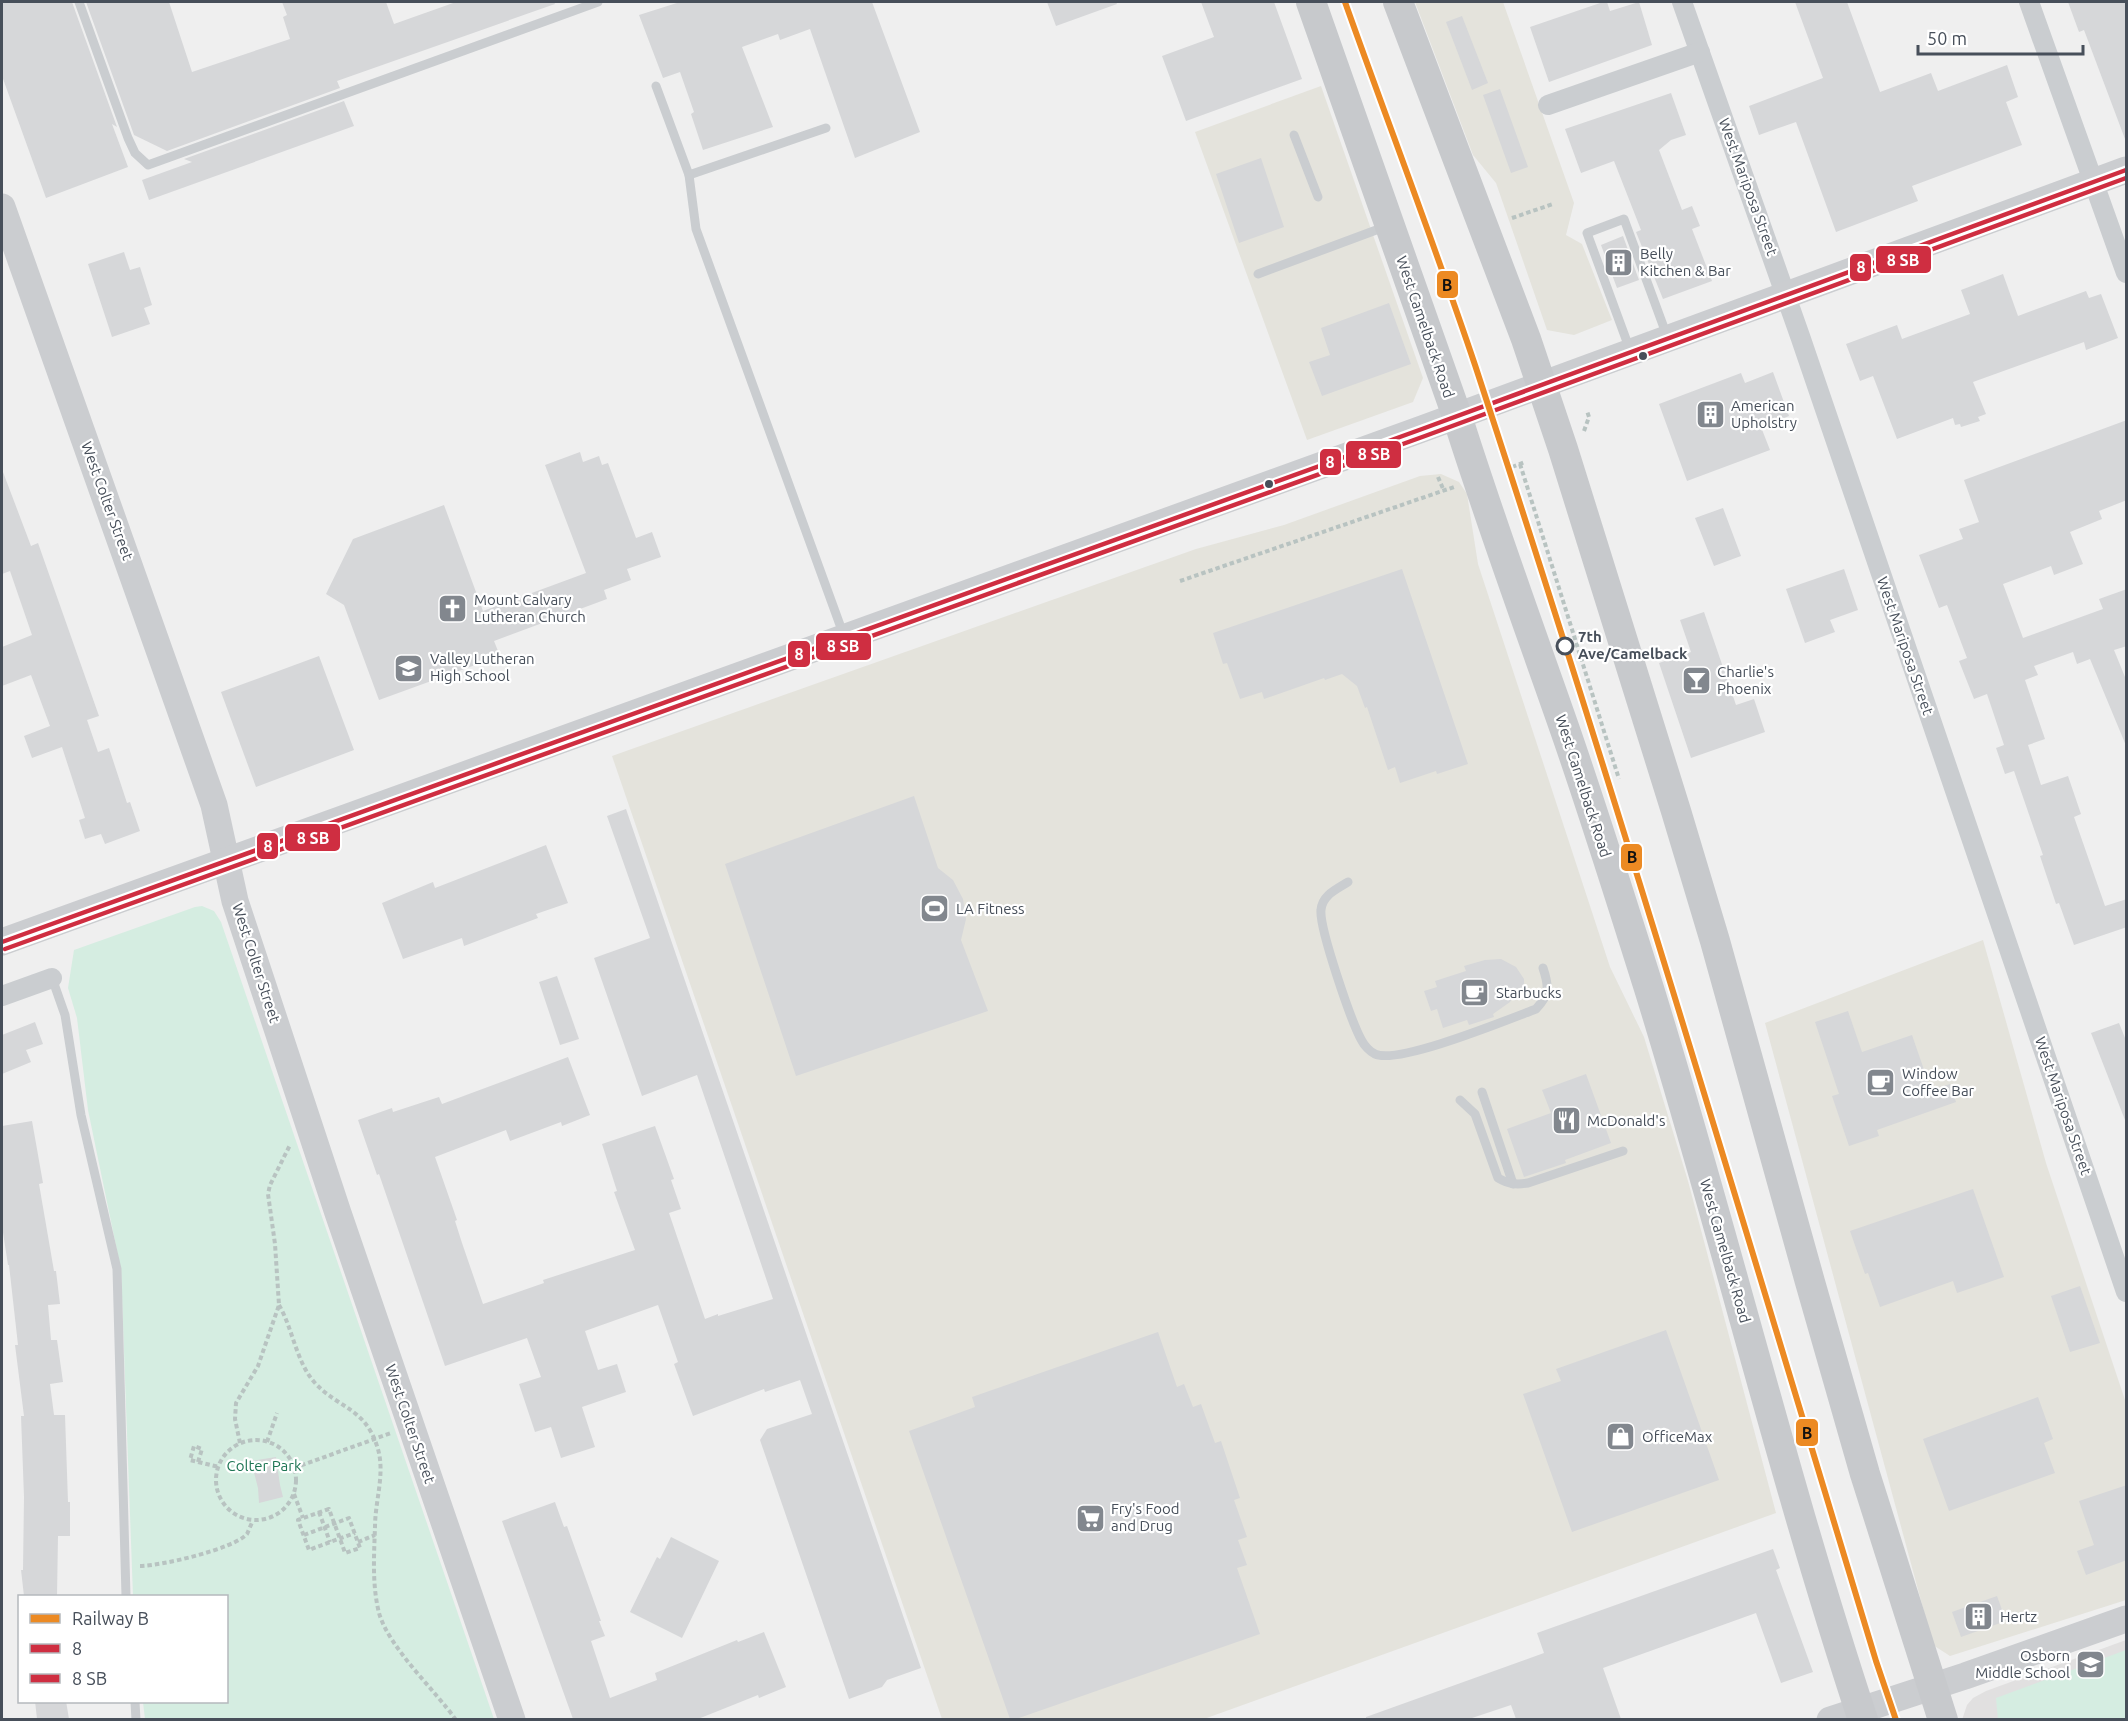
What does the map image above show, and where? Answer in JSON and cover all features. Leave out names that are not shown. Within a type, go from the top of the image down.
[{"type":"main road","name":"West Camelback Road","points":[[1311,2],[1566,730],[1648,987],[1793,1490],[1862,1715]]},
{"type":"main road","points":[[1398,2],[1542,384],[1677,811],[1849,1419],[1943,1719]]},
{"type":"main road","points":[[2,942],[1457,416],[2127,170]]},
{"type":"main road","name":"West Colter Street","points":[[2,212],[214,805],[235,902],[338,1213],[512,1719]]},
{"type":"main road","points":[[1830,1719],[1862,1715],[1932,1686],[2127,1619]]},
{"type":"street","name":"West Mariposa Street","points":[[1682,2],[1786,295],[2127,1292]]},
{"type":"street","points":[[2029,2],[2127,273]]},
{"type":"street","points":[[1548,105],[1700,52]]},
{"type":"street","points":[[2,996],[52,978]]},
{"type":"lane","points":[[79,2],[128,138],[135,153],[148,165],[598,2]]},
{"type":"lane","points":[[656,86],[689,175],[696,229],[845,638]]},
{"type":"lane","points":[[689,175],[826,128]]},
{"type":"lane","points":[[1294,135],[1318,197]]},
{"type":"lane","points":[[1631,352],[1587,233],[1624,219],[1668,339]]},
{"type":"lane","points":[[1258,274],[1389,225]]},
{"type":"lane","points":[[1348,882],[1328,894],[1321,909],[1323,929],[1354,1026],[1363,1043],[1375,1054],[1393,1056],[1416,1051],[1536,1009],[1546,999],[1548,983],[1543,968]]},
{"type":"lane","points":[[52,978],[65,1015],[81,1115],[117,1269],[126,1595]]},
{"type":"lane","points":[[1482,1092],[1513,1184]]},
{"type":"lane","points":[[1460,1100],[1474,1114],[1498,1178],[1513,1184],[1528,1184],[1623,1151]]},
{"type":"lane","points":[[135,1703],[136,1719]]},
{"type":"path","points":[[1512,218],[1554,204]]},
{"type":"path","points":[[1512,467],[1525,462]]},
{"type":"path","points":[[1520,464],[1619,779]]},
{"type":"path","points":[[1438,477],[1444,491]]},
{"type":"path","points":[[1179,581],[1458,486]]},
{"type":"path","points":[[240,1443],[235,1419],[236,1403],[258,1366],[279,1305],[275,1244],[268,1194],[293,1140]]},
{"type":"path","points":[[279,1305],[288,1321],[302,1364],[314,1382],[328,1395],[364,1419],[375,1439],[380,1457],[375,1535],[375,1586],[380,1615],[408,1660],[456,1719]]},
{"type":"path","points":[[267,1442],[277,1413]]},
{"type":"path","points":[[294,1468],[411,1426]]},
{"type":"path","points":[[253,1440],[267,1442],[278,1447],[288,1456],[294,1468],[296,1481],[294,1494],[288,1506],[278,1514],[266,1520],[253,1521],[229,1510],[220,1499],[216,1487],[216,1473],[229,1450],[240,1443],[253,1440]]},
{"type":"path","points":[[198,1462],[219,1467]]},
{"type":"path","points":[[294,1494],[303,1518]]},
{"type":"path","points":[[304,1535],[325,1528],[335,1524],[349,1518],[355,1533],[360,1548],[345,1553],[340,1539],[335,1524],[329,1509],[298,1520],[309,1550],[340,1539],[355,1533]]},
{"type":"path","points":[[319,1512],[330,1542]]},
{"type":"path","points":[[124,1566],[161,1564],[235,1542],[247,1533],[253,1521]]},
{"type":"path","points":[[358,1542],[375,1535]]},
{"type":"shaded area","points":[[1415,2],[1503,2],[1574,203],[1566,235],[1582,244],[1612,320],[1574,335],[1547,330],[1496,183],[1473,155]]},
{"type":"shaded area","points":[[1321,86],[1423,378],[1413,402],[1307,440],[1195,132]]},
{"type":"shaded area","points":[[1441,474],[1459,482],[1467,494],[1478,564],[1610,967],[1644,1037],[1688,1181],[1776,1513],[1204,1719],[942,1719],[612,756],[1196,549],[1284,525],[1420,476]]},
{"type":"shaded area","points":[[1983,940],[2046,1163],[2126,1403],[2126,1600],[1950,1656],[1933,1645],[1765,1023]]},
{"type":"shaded area","name":"Osborn Middle School","points":[[2126,1640],[2126,1719],[1962,1720],[1967,1705],[1973,1698],[1986,1691]]},
{"type":"green space","name":"Colter Park","points":[[202,906],[214,911],[221,922],[494,1719],[145,1719],[143,1703],[228,1703],[228,1595],[133,1595],[121,1270],[88,1110],[77,1018],[68,988],[74,950]]},
{"type":"green space","name":"Osborn Middle School","points":[[2126,1650],[2126,1719],[1998,1719],[1996,1698]]},
{"type":"building","points":[[2,2],[72,2],[117,127],[112,124],[128,167],[46,198],[2,76]]},
{"type":"building","points":[[86,2],[169,2],[192,72],[290,39],[283,17],[287,15],[282,2],[386,2],[394,24],[456,2],[554,2],[555,4],[337,81],[340,88],[167,151],[134,135]]},
{"type":"building","points":[[680,2],[872,2],[920,132],[855,158],[810,29],[780,40],[778,34],[742,47],[773,127],[703,150],[691,114],[694,112],[680,72],[663,78],[639,15]]},
{"type":"building","points":[[1047,2],[1116,2],[1117,4],[1056,26]]},
{"type":"building","points":[[1201,2],[1274,2],[1302,79],[1186,121],[1162,56],[1214,37]]},
{"type":"building","points":[[1607,2],[1610,11],[1639,2],[1652,45],[1549,82],[1530,27]]},
{"type":"building","points":[[1795,2],[1847,2],[1880,92],[1931,73],[1938,91],[2007,65],[2018,97],[2006,102],[2022,145],[1912,186],[1918,201],[1836,232],[1796,122],[1759,135],[1749,106],[1823,78]]},
{"type":"building","points":[[2068,2],[2127,2],[2127,139],[2125,139],[2084,30],[2079,32]]},
{"type":"building","points":[[1462,16],[1488,83],[1472,90],[1446,22]]},
{"type":"building","points":[[1500,89],[1528,167],[1511,173],[1483,95]]},
{"type":"building","points":[[1671,93],[1686,135],[1671,140],[1659,150],[1682,210],[1692,206],[1700,226],[1692,229],[1712,281],[1663,299],[1636,232],[1641,230],[1614,161],[1581,173],[1565,129]]},
{"type":"building","points":[[344,101],[354,126],[149,200],[142,180],[192,162],[184,159]]},
{"type":"building","points":[[1261,158],[1284,227],[1239,243],[1216,174]]},
{"type":"building","name":"Belly Kitchen & Bar","points":[[1623,236],[1639,280],[1617,288],[1601,245]]},
{"type":"building","points":[[124,252],[130,270],[140,267],[152,305],[144,308],[150,324],[112,337],[88,264]]},
{"type":"building","points":[[2003,274],[2018,316],[2086,291],[2089,298],[2101,294],[2118,338],[2086,350],[2084,342],[1973,382],[1986,414],[1978,417],[1980,421],[1961,427],[1960,424],[1955,425],[1953,418],[1897,439],[1873,376],[1860,381],[1846,344],[1897,325],[1902,339],[1970,314],[1961,290]]},
{"type":"building","points":[[1389,303],[1411,364],[1322,396],[1309,362],[1330,355],[1321,328]]},
{"type":"building","name":"American Upholstry","points":[[1773,372],[1789,416],[1761,427],[1770,450],[1687,481],[1659,404],[1741,373],[1745,383]]},
{"type":"building","points":[[2127,420],[2127,500],[2099,511],[2102,519],[2070,532],[2083,564],[2054,575],[2051,566],[2003,584],[2023,638],[2103,609],[2099,599],[2127,589],[2127,646],[2114,650],[2127,682],[2127,748],[2090,659],[2077,664],[2073,652],[2034,666],[2038,675],[2025,680],[2045,739],[2028,745],[2041,785],[2068,776],[2081,814],[2074,817],[2105,906],[2127,899],[2127,927],[2074,945],[2059,903],[2056,904],[2040,856],[2043,855],[2014,771],[2005,774],[1996,748],[2004,745],[1987,694],[1974,699],[1959,661],[1967,658],[1947,605],[1939,608],[1919,555],[1963,539],[1959,529],[1979,522],[1964,480]]},
{"type":"building","points":[[580,452],[583,462],[599,456],[602,465],[608,463],[636,538],[652,532],[661,557],[627,569],[631,580],[604,590],[607,599],[494,641],[500,656],[379,700],[344,605],[326,594],[353,539],[444,505],[483,611],[586,573],[545,465]]},
{"type":"building","points":[[3,472],[31,546],[38,543],[99,716],[87,720],[98,752],[109,748],[127,803],[130,802],[140,831],[105,844],[101,834],[85,839],[79,820],[85,818],[62,747],[32,758],[24,736],[50,726],[31,675],[2,686],[2,647],[32,635],[10,571],[2,574]]},
{"type":"building","points":[[1723,508],[1741,556],[1714,566],[1695,518]]},
{"type":"building","points":[[1402,569],[1468,764],[1437,774],[1436,771],[1400,783],[1395,767],[1388,770],[1367,707],[1365,708],[1357,686],[1342,674],[1264,699],[1262,692],[1240,699],[1227,663],[1223,664],[1213,633]]},
{"type":"building","points":[[1844,569],[1858,610],[1830,620],[1835,632],[1805,643],[1786,589]]},
{"type":"building","name":"Charlie's Phoenix","points":[[1704,612],[1736,705],[1754,699],[1765,732],[1691,758],[1659,663],[1691,652],[1680,620]]},
{"type":"building","points":[[319,656],[354,750],[256,787],[221,692]]},
{"type":"building","points":[[914,796],[938,868],[953,880],[963,899],[966,919],[961,940],[988,1011],[796,1076],[725,864]]},
{"type":"building","points":[[626,809],[921,1668],[887,1680],[882,1687],[849,1699],[760,1440],[767,1429],[812,1414],[800,1380],[765,1392],[764,1389],[693,1416],[674,1364],[678,1362],[658,1305],[585,1331],[598,1370],[617,1364],[626,1392],[582,1407],[595,1447],[561,1458],[551,1427],[535,1432],[519,1384],[541,1377],[527,1338],[445,1366],[358,1120],[392,1108],[393,1112],[439,1097],[442,1104],[568,1057],[590,1115],[562,1126],[561,1122],[510,1141],[506,1130],[435,1157],[483,1304],[544,1283],[543,1280],[635,1250],[614,1192],[617,1191],[602,1144],[655,1126],[674,1179],[671,1180],[681,1209],[669,1213],[705,1319],[773,1299],[697,1075],[642,1096],[594,958],[650,938],[607,816]]},
{"type":"building","points":[[546,845],[568,903],[536,914],[538,918],[464,946],[462,938],[403,959],[382,903],[433,882],[435,888]]},
{"type":"building","name":"Starbucks","points":[[1501,959],[1516,967],[1524,979],[1524,995],[1514,995],[1510,1002],[1493,1014],[1494,1017],[1469,1025],[1467,1020],[1443,1028],[1437,1009],[1431,1011],[1424,991],[1437,987],[1435,981],[1466,971],[1464,966],[1485,960]]},
{"type":"building","points":[[557,976],[579,1039],[560,1045],[539,982]]},
{"type":"building","points":[[1848,1011],[1862,1052],[1912,1035],[1931,1090],[1950,1084],[1956,1102],[1877,1130],[1879,1136],[1849,1146],[1832,1096],[1839,1094],[1815,1022]]},
{"type":"building","points":[[35,1022],[43,1044],[26,1050],[31,1062],[2,1074],[2,1035]]},
{"type":"building","points":[[2119,1023],[2127,1043],[2125,1120],[2091,1033]]},
{"type":"building","name":"McDonald's","points":[[1586,1074],[1611,1143],[1565,1160],[1566,1163],[1524,1177],[1507,1129],[1551,1113],[1542,1090]]},
{"type":"building","points":[[32,1121],[43,1183],[39,1184],[60,1304],[48,1305],[51,1340],[57,1340],[63,1382],[50,1384],[54,1415],[65,1415],[70,1536],[58,1536],[57,1595],[24,1595],[21,1570],[23,1570],[24,1497],[21,1416],[24,1416],[15,1345],[18,1345],[9,1265],[2,1226],[2,1126]]},
{"type":"building","points":[[1973,1189],[2004,1277],[1957,1293],[1953,1281],[1880,1307],[1868,1273],[1865,1274],[1850,1231]]},
{"type":"building","points":[[2080,1286],[2100,1343],[2070,1352],[2051,1296]]},
{"type":"building","name":"OfficeMax","points":[[1666,1330],[1719,1480],[1572,1532],[1523,1394],[1561,1381],[1556,1369]]},
{"type":"building","name":"Fry's Food and Drug","points":[[1158,1332],[1177,1387],[1184,1384],[1193,1407],[1201,1404],[1215,1443],[1221,1441],[1240,1498],[1234,1500],[1247,1537],[1238,1540],[1247,1565],[1237,1568],[1260,1634],[1016,1719],[1010,1719],[909,1431],[975,1407],[972,1397]]},
{"type":"building","points":[[2038,1397],[2053,1439],[2044,1443],[2055,1473],[1949,1511],[1923,1439]]},
{"type":"building","points":[[276,1457],[283,1497],[259,1503],[258,1488],[251,1461]]},
{"type":"building","points":[[2127,1485],[2127,1560],[2086,1575],[2077,1551],[2094,1545],[2079,1501]]},
{"type":"building","points":[[555,1502],[564,1527],[567,1526],[601,1621],[599,1621],[605,1636],[591,1641],[610,1698],[657,1680],[655,1673],[737,1640],[738,1642],[764,1632],[786,1687],[759,1698],[758,1695],[698,1719],[573,1719],[502,1521]]},
{"type":"building","points":[[671,1537],[719,1561],[682,1638],[630,1612],[657,1557],[660,1559]]},
{"type":"building","points":[[1773,1549],[1780,1568],[1776,1570],[1813,1672],[1781,1683],[1756,1613],[1603,1668],[1621,1719],[1516,1719],[1511,1705],[1469,1719],[1366,1719],[1366,1717],[1544,1653],[1537,1633]]},
{"type":"building","name":"Hertz","points":[[1997,1596],[2006,1621],[1961,1637],[1952,1612]]},
{"type":"building","points":[[35,1703],[66,1703],[69,1719],[37,1719]]},
{"type":"rail line","name":"B","points":[[1345,2],[1475,365],[1527,526],[1896,1720]]},
{"type":"transit line","name":"8","points":[[2,942],[1422,429],[2126,170]]},
{"type":"transit line","points":[[5,949],[1425,436],[2126,178]]},
{"type":"place","name":"Belly Kitchen & Bar","points":[[1619,263]]},
{"type":"place","name":"American Upholstry","points":[[1710,415]]},
{"type":"place","name":"Mount Calvary Lutheran Church","points":[[453,609]]},
{"type":"place","name":"7th Ave/Camelback","points":[[1565,646]]},
{"type":"place","name":"Valley Lutheran High School","points":[[409,668]]},
{"type":"place","name":"Charlie's Phoenix","points":[[1696,681]]},
{"type":"place","name":"LA Fitness","points":[[935,909]]},
{"type":"place","name":"Starbucks","points":[[1475,993]]},
{"type":"place","name":"Window Coffee Bar","points":[[1881,1083]]},
{"type":"place","name":"McDonald's","points":[[1566,1121]]},
{"type":"place","name":"OfficeMax","points":[[1621,1437]]},
{"type":"place","name":"Fry's Food and Drug","points":[[1090,1518]]},
{"type":"place","name":"Hertz","points":[[1979,1617]]},
{"type":"place","name":"Osborn Middle School","points":[[2091,1665]]}]
